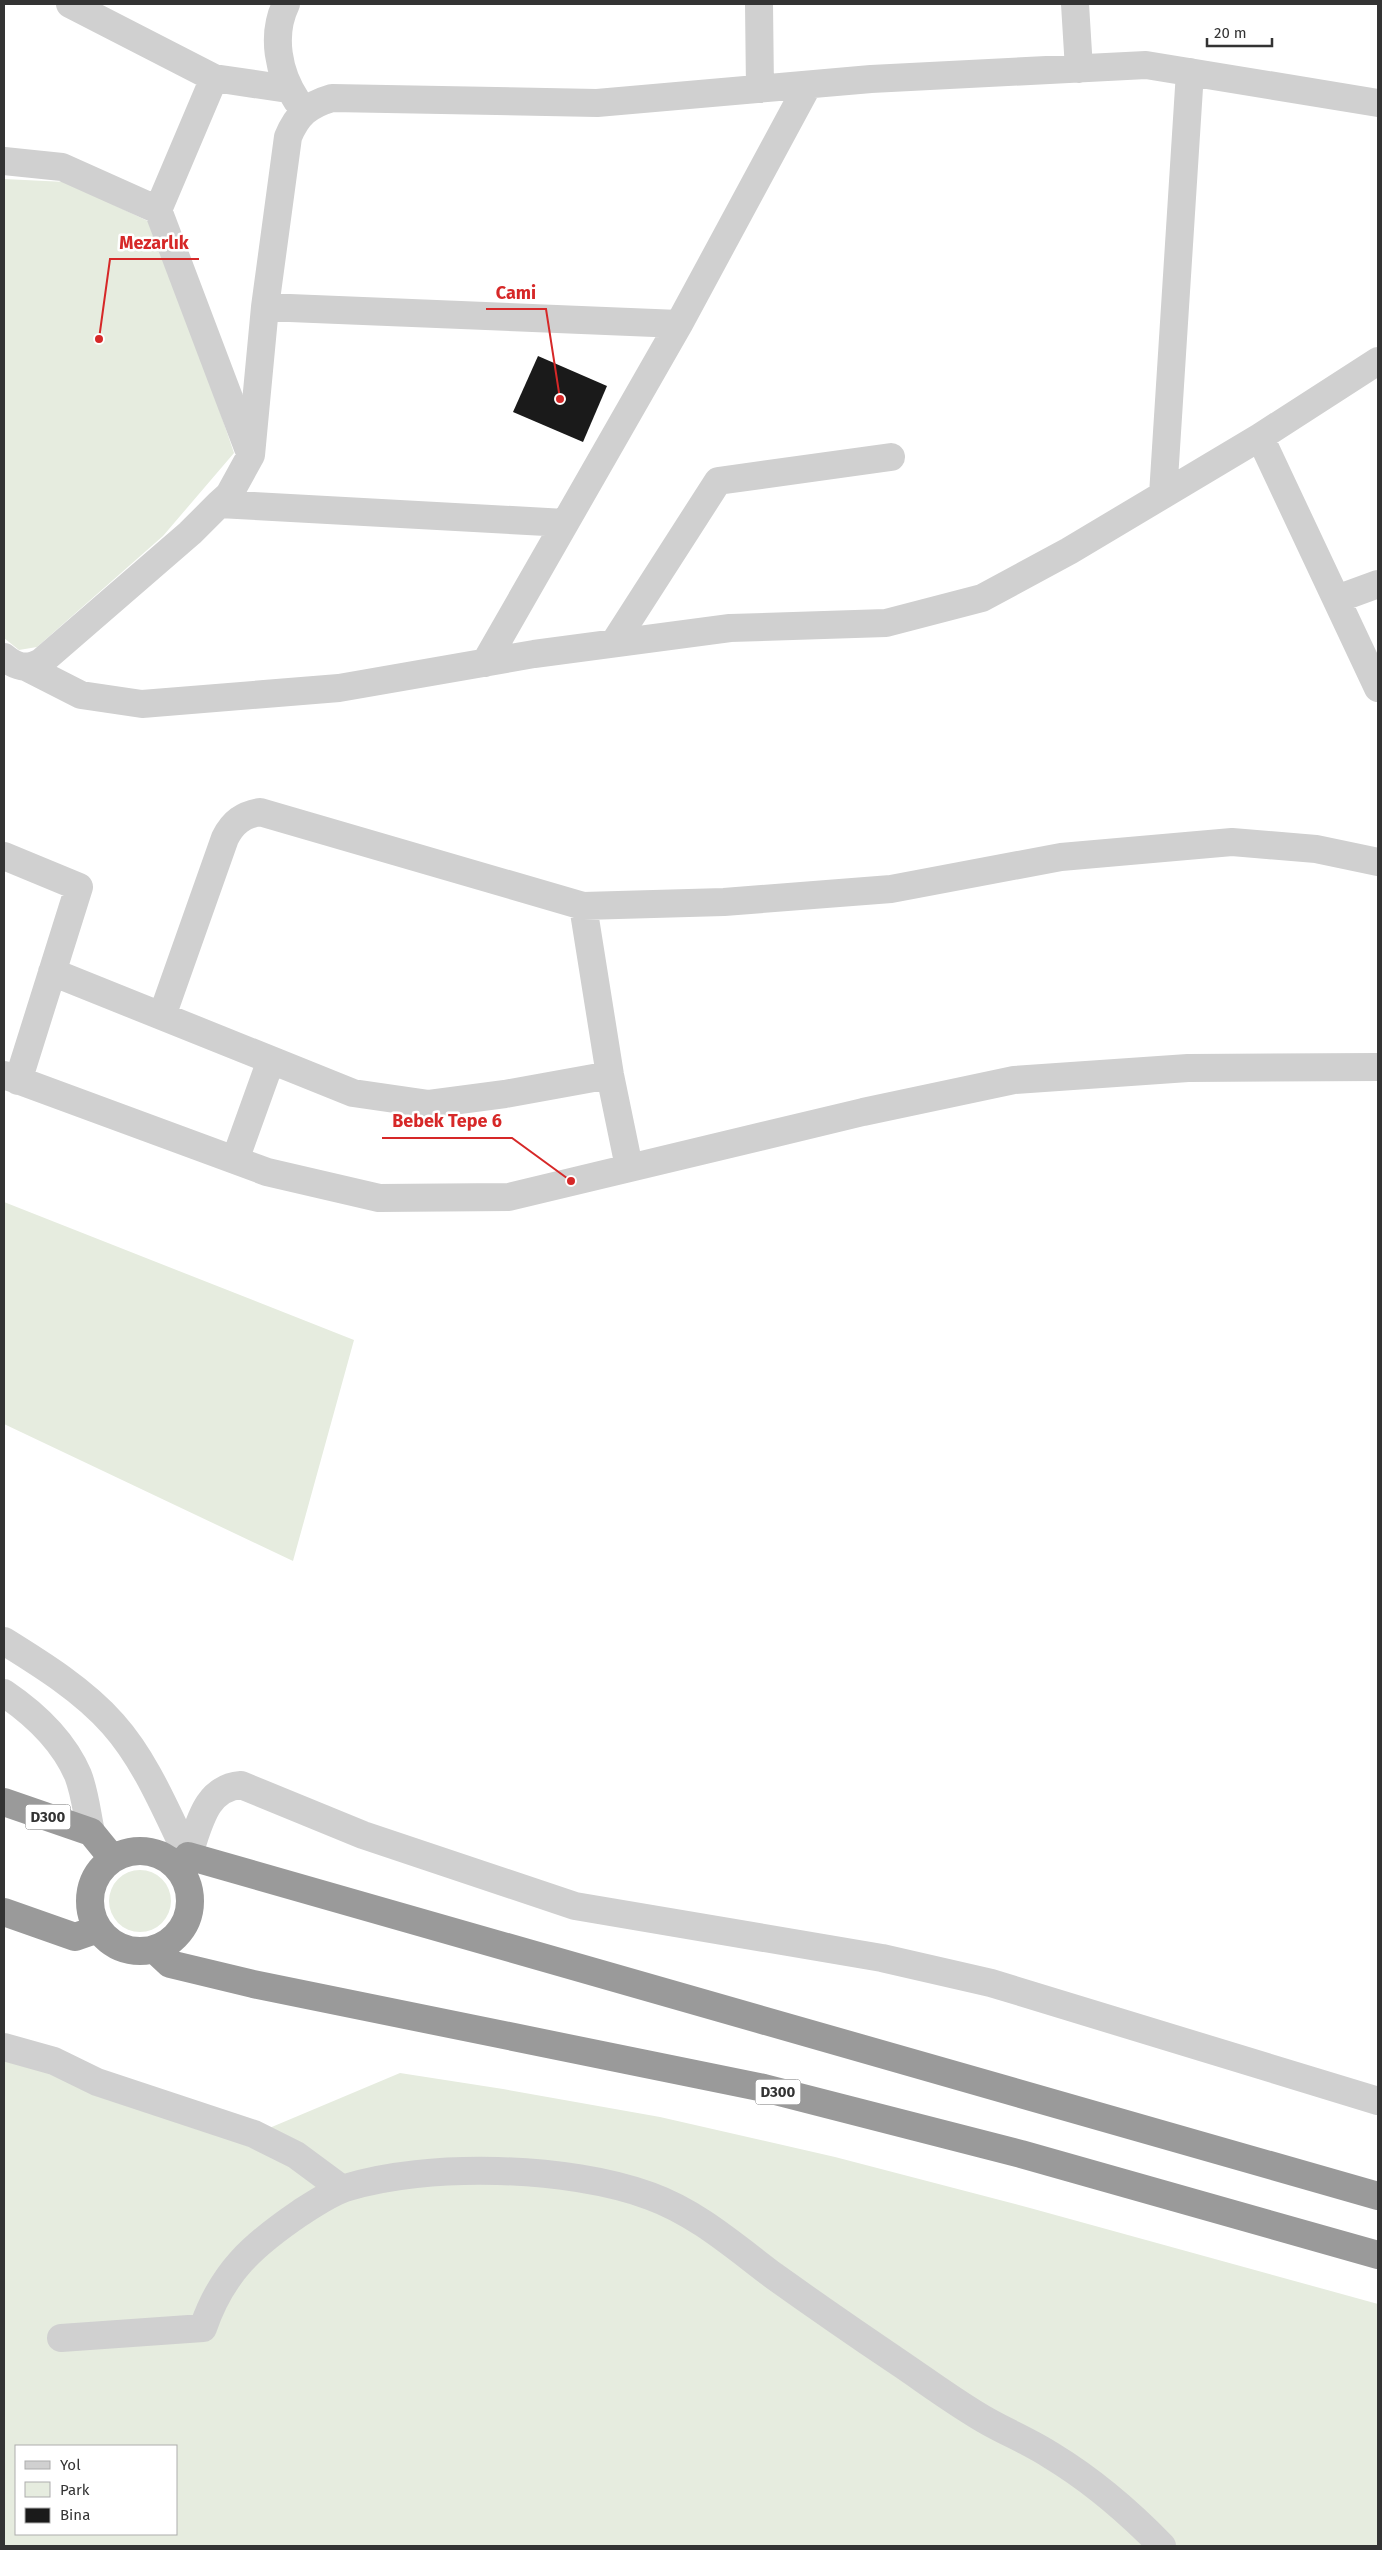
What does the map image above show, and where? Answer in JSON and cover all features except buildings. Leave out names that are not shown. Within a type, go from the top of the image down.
[{"type":"highway","name":"D300","points":[[4,1802],[91,1832]]},
{"type":"highway","points":[[91,1832],[113,1859]]},
{"type":"highway","points":[[86,1933],[92,1917],[91,1891],[95,1878],[113,1859],[125,1853],[151,1852],[1378,2196]]},
{"type":"highway","points":[[4,1912],[86,1933],[106,1939],[117,1946],[162,1957],[177,1936],[190,1912],[188,1886],[183,1862]]},
{"type":"highway","name":"D300","points":[[162,1957],[253,1984],[764,2088],[1021,2154],[1378,2255]]},
{"type":"street","points":[[70,4],[214,78],[288,88]]},
{"type":"street","points":[[286,4],[278,36],[279,63],[288,88],[303,111]]},
{"type":"street","points":[[759,4],[760,89]]},
{"type":"street","points":[[1075,4],[1078,69]]},
{"type":"street","points":[[15,662],[41,662],[190,533],[229,495],[251,455],[265,307],[288,138],[294,123],[303,111],[317,102],[332,98],[597,103],[808,85],[1146,65],[1378,103]]},
{"type":"street","points":[[1162,495],[1190,72]]},
{"type":"street","points":[[214,78],[158,210],[251,455]]},
{"type":"street","points":[[484,663],[679,324],[808,85]]},
{"type":"street","points":[[4,161],[62,167],[158,210]]},
{"type":"street","points":[[265,307],[679,324]]},
{"type":"street","points":[[15,662],[81,695],[142,704],[339,688],[614,643],[730,628],[886,623],[982,598],[1260,437],[1378,360]]},
{"type":"street","points":[[1260,437],[1378,688]]},
{"type":"street","points":[[614,643],[718,481],[891,456]]},
{"type":"street","points":[[219,504],[565,523]]},
{"type":"street","points":[[1337,599],[1378,584]]},
{"type":"street","points":[[162,1016],[225,838],[230,828],[248,814],[260,812],[272,813],[583,906],[724,902],[891,889],[1061,857],[1232,842],[1316,849],[1378,862]]},
{"type":"street","points":[[4,856],[79,887],[52,972],[11,1078],[267,1172],[379,1198],[509,1197],[844,1117],[1014,1080],[1188,1068],[1378,1067]]},
{"type":"street","points":[[583,906],[610,1075],[629,1168]]},
{"type":"street","points":[[52,972],[353,1094],[429,1104],[505,1094],[610,1075]]},
{"type":"street","points":[[235,1160],[271,1060]]},
{"type":"street","points":[[4,1641],[56,1674],[113,1724],[149,1775],[183,1862]]},
{"type":"street","points":[[4,1693],[27,1709],[64,1748],[79,1777],[91,1832]]},
{"type":"street","points":[[183,1862],[207,1806],[213,1797],[225,1788],[240,1785],[251,1787],[363,1835],[575,1906],[882,1958],[991,1983],[1378,2101]]},
{"type":"street","points":[[4,2047],[54,2061],[97,2082],[254,2134],[296,2155],[342,2189]]},
{"type":"street","points":[[61,2338],[204,2328],[218,2292],[243,2258],[276,2229],[342,2189],[411,2175],[473,2171],[605,2183],[650,2196],[702,2222],[776,2277],[901,2364],[987,2421],[1036,2446],[1082,2476],[1128,2512],[1162,2546]]},
{"type":"green space","points":[[4,179],[66,182],[156,225],[234,453],[163,536],[37,647],[19,650],[4,638]]},
{"type":"green space","points":[[4,1202],[354,1340],[293,1561],[4,1424]]},
{"type":"green space","points":[[140,1870],[152,1872],[162,1879],[169,1889],[171,1901],[169,1913],[162,1923],[152,1930],[140,1932],[128,1930],[118,1923],[111,1913],[109,1901],[111,1889],[118,1879],[128,1872]]},
{"type":"green space","points":[[4,2038],[267,2129],[400,2073],[660,2117],[835,2157],[1030,2208],[1378,2304],[1378,2546],[4,2546]]},
{"type":"place","name":"Mezarlık","points":[[99,339]]},
{"type":"place","name":"Cami","points":[[560,399]]},
{"type":"place","name":"Bebek Tepe 6","points":[[571,1181]]}]
